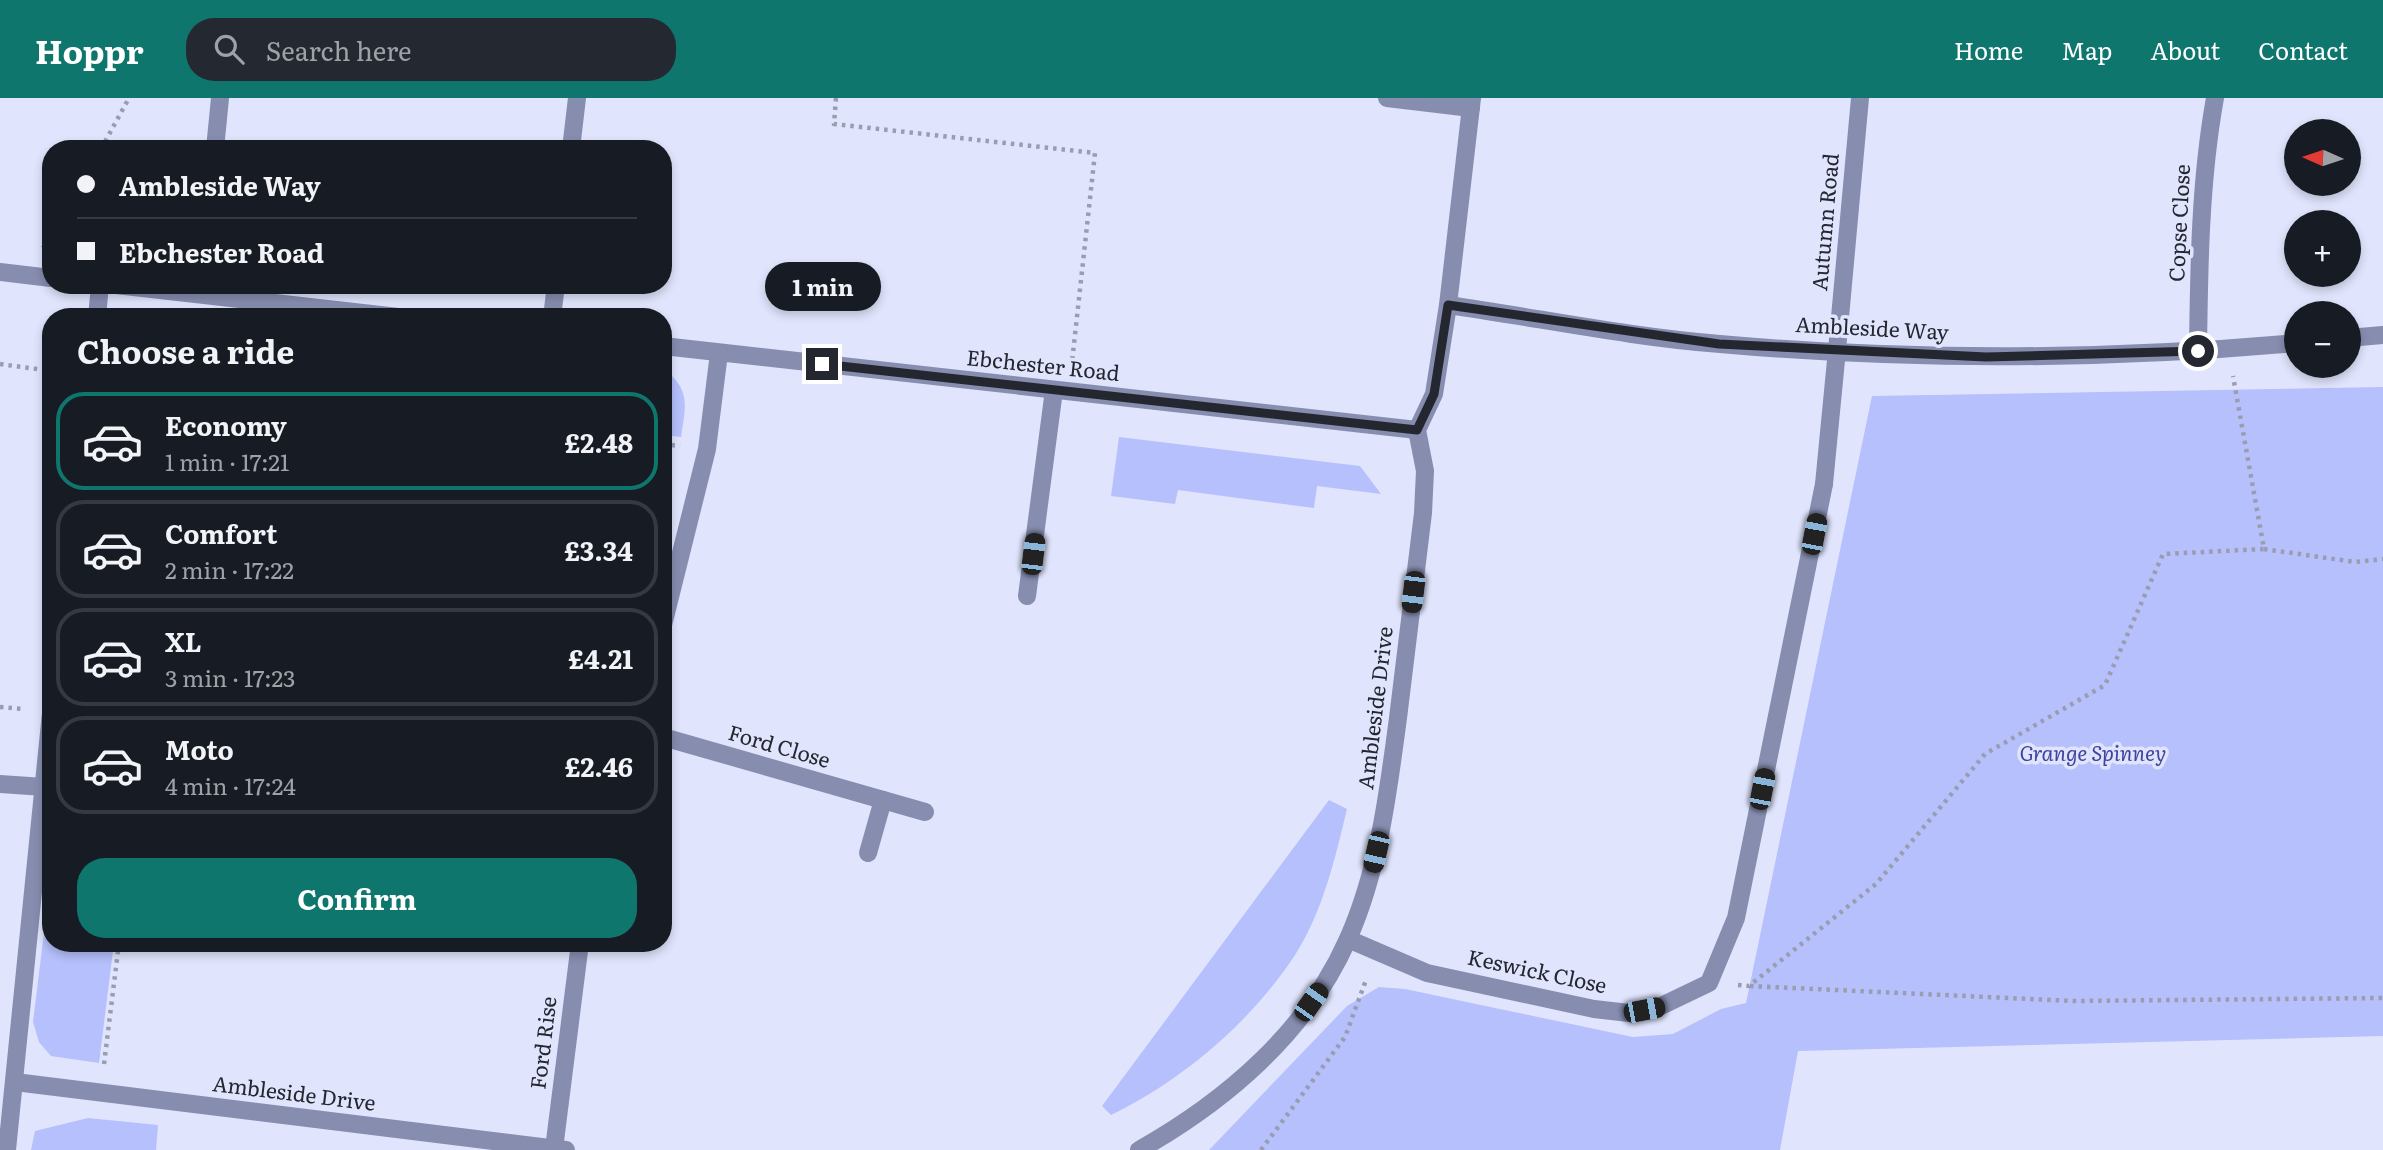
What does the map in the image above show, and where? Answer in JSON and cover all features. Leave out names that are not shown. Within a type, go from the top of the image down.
[{"type":"street","points":[[216,140],[220,98]]},
{"type":"street","points":[[572,140],[577,98]]},
{"type":"street","points":[[1387,98],[1471,103],[1448,305],[1434,394],[1417,430]]},
{"type":"street","name":"Autumn Road","points":[[1709,983],[1736,918],[1824,484],[1860,98]]},
{"type":"street","name":"Copse Close","points":[[2198,351],[2200,242],[2208,136],[2215,98]]},
{"type":"street","points":[[0,272],[42,277]]},
{"type":"street","points":[[229,294],[332,308]]},
{"type":"street","name":"Ambleside Way","points":[[1448,305],[1719,344],[1986,357],[2198,351],[2284,344]]},
{"type":"street","points":[[2361,337],[2383,335]]},
{"type":"street","name":"Ebchester Road","points":[[672,347],[1417,430]]},
{"type":"street","points":[[672,589],[704,460],[719,353]]},
{"type":"street","points":[[1027,596],[1062,391]]},
{"type":"street","name":"Ambleside Drive","points":[[1139,1150],[1210,1105],[1263,1058],[1296,1023],[1325,981],[1348,939],[1371,875],[1387,806],[1423,513],[1425,471],[1417,430]]},
{"type":"street","name":"Ford Close","points":[[672,740],[925,811]]},
{"type":"street","points":[[0,784],[42,787]]},
{"type":"street","points":[[868,853],[883,800]]},
{"type":"street","points":[[7,1150],[42,807]]},
{"type":"street","name":"Keswick Close","points":[[1348,939],[1427,973],[1617,1012],[1659,1007],[1709,983]]},
{"type":"street","name":"Ford Rise","points":[[560,1149],[579,952]]},
{"type":"street","name":"Ambleside Drive","points":[[15,1082],[560,1149]]},
{"type":"path","points":[[106,140],[129,98]]},
{"type":"path","points":[[836,98],[834,124],[1095,153],[1062,391]]},
{"type":"path","points":[[2229,349],[2264,549]]},
{"type":"path","points":[[0,364],[42,370]]},
{"type":"path","points":[[1749,986],[1876,884],[1985,754],[2105,685],[2164,554],[2264,549],[2355,562],[2383,559]]},
{"type":"path","points":[[101,1091],[119,952]]},
{"type":"path","points":[[1261,1150],[1345,1037],[1376,952]]},
{"type":"path","points":[[1709,983],[2073,1001],[2383,998]]},
{"type":"green space","points":[[672,376],[684,399],[681,437],[672,436]]},
{"type":"green space","name":"Grange Spinney","points":[[2383,387],[2383,1036],[1798,1051],[1780,1150],[1209,1150],[1347,1006],[1379,987],[1405,989],[1633,1037],[1673,1034],[1721,1009],[1746,1003],[1872,396]]},
{"type":"green space","points":[[1119,437],[1360,466],[1381,494],[1317,486],[1314,508],[1178,490],[1175,504],[1111,496]]},
{"type":"green space","points":[[1329,800],[1347,809],[1321,903],[1295,955],[1258,1003],[1214,1047],[1164,1085],[1111,1115],[1102,1106]]},
{"type":"green space","points":[[42,949],[42,952],[113,952],[99,1063],[51,1056],[39,1042],[33,1022]]},
{"type":"green space","points":[[88,1118],[158,1125],[156,1150],[31,1150],[35,1131]]},
{"type":"route","points":[[822,364],[1417,430],[1434,394],[1448,305],[1719,344],[1986,357],[2109,356],[2198,351]]}]
